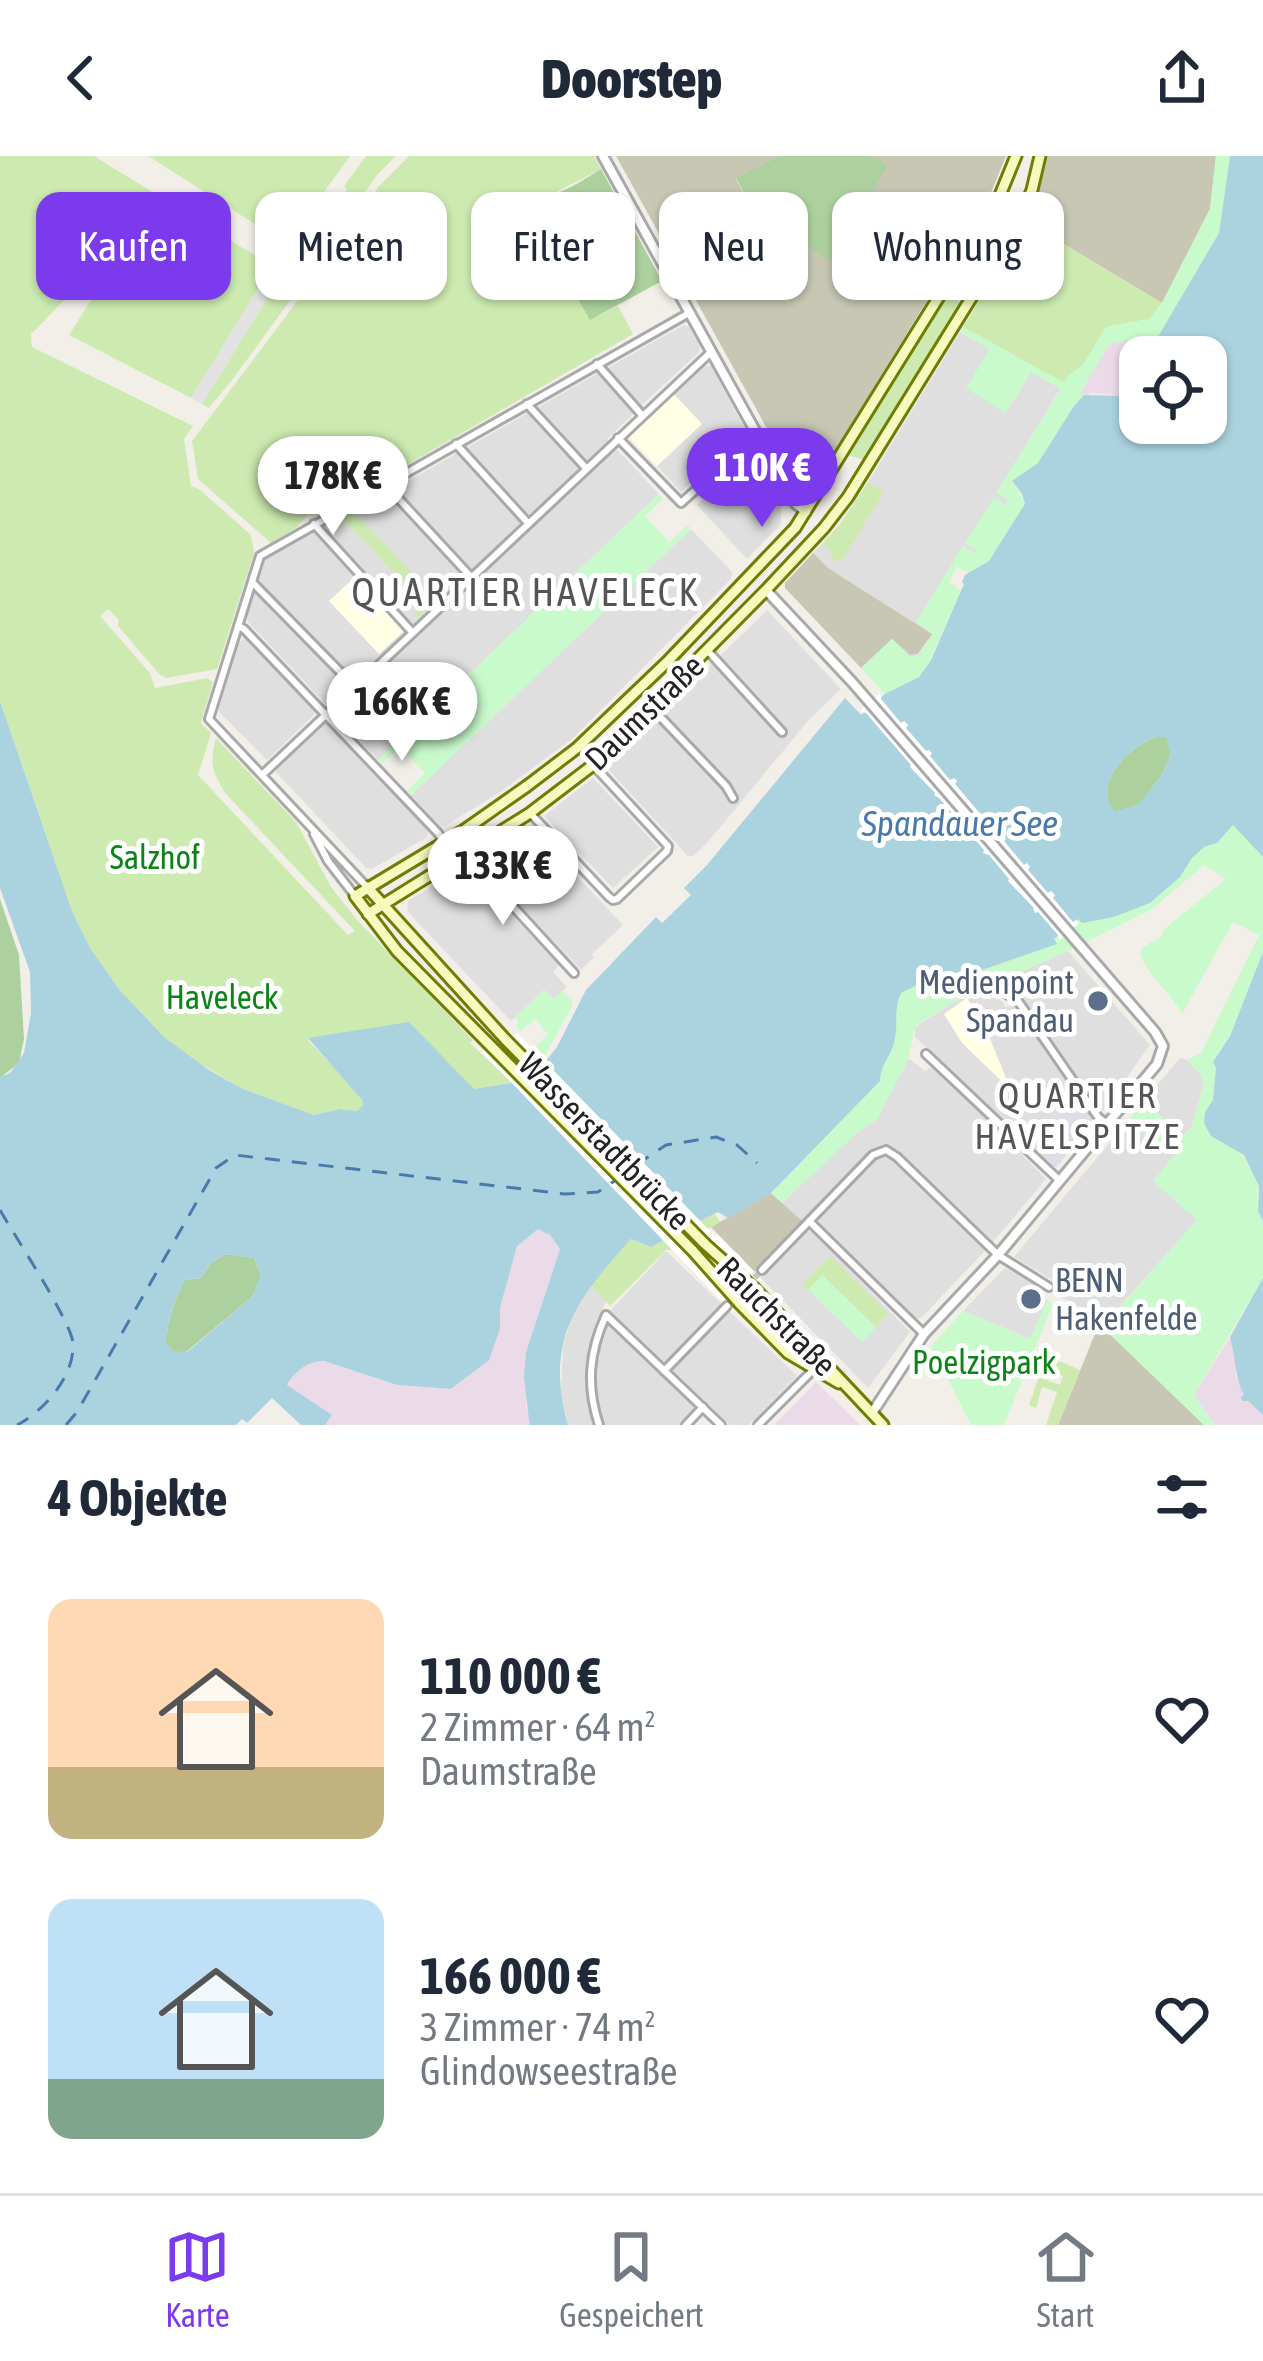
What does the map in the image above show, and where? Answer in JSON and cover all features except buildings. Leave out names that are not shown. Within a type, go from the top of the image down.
[{"type":"main road","name":"Daumstraße","points":[[356,896],[444,842],[577,748],[795,528],[996,205],[1016,156]]},
{"type":"main road","name":"Daumstraße","points":[[368,914],[530,813],[593,765],[807,546],[848,497],[1020,219],[1040,156]]},
{"type":"main road","points":[[1008,181],[1031,190]]},
{"type":"main road","points":[[806,512],[812,526],[807,546]]},
{"type":"main road","points":[[750,574],[766,590]]},
{"type":"main road","points":[[723,603],[738,619]]},
{"type":"main road","points":[[414,859],[425,878]]},
{"type":"main road","points":[[367,887],[383,905]]},
{"type":"main road","points":[[356,896],[368,914]]},
{"type":"main road","name":"Wasserstadtbrücke","points":[[383,905],[706,1244]]},
{"type":"main road","name":"Wasserstadtbrücke","points":[[368,914],[397,950],[693,1251]]},
{"type":"main road","name":"Rauchstraße","points":[[706,1244],[754,1288],[818,1364],[884,1425]]},
{"type":"main road","name":"Rauchstraße","points":[[693,1251],[783,1348],[818,1364]]},
{"type":"street","points":[[603,156],[795,503],[806,512]]},
{"type":"street","points":[[367,887],[209,718],[260,556],[689,313]]},
{"type":"street","points":[[262,775],[711,352]]},
{"type":"street","points":[[597,364],[642,415]]},
{"type":"street","points":[[527,404],[586,468]]},
{"type":"street","points":[[618,438],[681,503],[757,435]]},
{"type":"street","points":[[456,444],[528,523]]},
{"type":"street","points":[[385,484],[471,577]]},
{"type":"street","points":[[314,524],[412,632]]},
{"type":"street","points":[[251,581],[354,686]]},
{"type":"street","points":[[766,590],[870,702],[1155,1032],[1162,1046],[1157,1064],[998,1255],[924,1334],[872,1413]]},
{"type":"street","points":[[238,626],[444,842]]},
{"type":"street","points":[[707,650],[782,732]]},
{"type":"street","points":[[652,708],[733,798]]},
{"type":"street","points":[[530,813],[609,897],[617,899],[668,847],[593,765]]},
{"type":"street","points":[[307,822],[328,861],[356,896]]},
{"type":"street","points":[[465,854],[574,973]]},
{"type":"street","points":[[1005,993],[1018,1001],[1107,1124]]},
{"type":"street","points":[[926,1054],[1060,1180]]},
{"type":"street","points":[[762,1270],[873,1155],[886,1150],[998,1255],[1049,1287]]},
{"type":"street","points":[[809,1221],[924,1334]]},
{"type":"street","points":[[664,1371],[727,1306]]},
{"type":"street","points":[[599,1425],[590,1374],[594,1344],[606,1315],[721,1425]]},
{"type":"street","points":[[758,1425],[818,1364]]},
{"type":"street","points":[[686,1425],[703,1407]]},
{"type":"shaded area","points":[[616,156],[779,156],[736,179],[743,192],[659,192],[659,234]]},
{"type":"shaded area","points":[[871,156],[1006,156],[991,192],[852,192],[888,167]]},
{"type":"shaded area","points":[[1048,156],[1216,156],[1210,209],[1162,303],[1064,244],[1064,192],[1039,192]]},
{"type":"shaded area","points":[[832,205],[832,300],[927,300],[821,473],[812,468],[798,441],[780,452],[696,300],[808,300],[808,222]]},
{"type":"shaded area","points":[[255,294],[255,300],[266,300],[202,404],[191,398]]},
{"type":"shaded area","points":[[684,325],[700,346],[699,352],[640,407],[607,368]]},
{"type":"shaded area","points":[[960,332],[990,348],[1006,412],[1031,372],[1061,388],[997,492],[1009,500],[976,554],[963,547],[917,621],[933,634],[919,655],[910,657],[892,639],[911,655],[919,654],[932,634],[828,568],[813,553],[859,497]]},
{"type":"shaded area","points":[[1119,342],[1119,395],[1090,393],[1087,397],[1080,393],[1109,344]]},
{"type":"shaded area","points":[[702,365],[711,366],[745,429],[681,492],[657,466],[701,424],[673,393]]},
{"type":"shaded area","points":[[598,373],[635,412],[607,439],[659,494],[378,760],[248,622],[261,561]]},
{"type":"shaded area","points":[[673,393],[702,424],[657,466],[630,434]]},
{"type":"shaded area","points":[[755,452],[781,493],[781,524],[747,559],[697,505]]},
{"type":"shaded area","points":[[691,529],[733,573],[730,580],[573,738],[503,790],[445,826],[439,825],[411,795]]},
{"type":"shaded area","points":[[813,553],[828,568],[932,634],[918,654],[910,655],[892,639],[861,668],[785,588]]},
{"type":"shaded area","points":[[356,576],[406,629],[379,654],[329,601]]},
{"type":"shaded area","points":[[767,610],[841,689],[808,721],[707,843],[688,856],[606,767]]},
{"type":"shaded area","points":[[245,637],[314,710],[267,760],[218,707],[238,644]]},
{"type":"shaded area","points":[[323,724],[428,831],[427,837],[372,869],[366,868],[276,772]]},
{"type":"shaded area","points":[[593,778],[658,847],[613,888],[544,816]]},
{"type":"shaded area","points":[[529,826],[623,925],[581,970],[476,859]]},
{"type":"shaded area","points":[[466,866],[559,965],[553,972],[567,987],[554,999],[544,990],[511,1021],[407,911],[408,901]]},
{"type":"shaded area","points":[[1068,951],[1150,1045],[1103,1111],[1096,1109],[1008,980],[992,989],[1006,1007],[1016,1004],[1090,1112],[1093,1123],[1056,1167],[1050,1167],[915,1037],[915,1027],[986,981],[990,985]]},
{"type":"shaded area","points":[[967,998],[986,1029],[1011,1090],[962,1043],[944,1014]]},
{"type":"shaded area","points":[[1180,1058],[1202,1075],[1203,1086],[1191,1129],[1179,1138],[1146,1098]]},
{"type":"shaded area","points":[[908,1060],[925,1071],[934,1065],[1046,1179],[992,1243],[888,1145],[875,1148],[803,1223],[782,1203],[877,1119]]},
{"type":"shaded area","points":[[1075,1098],[1093,1123],[1056,1167],[1034,1146]]},
{"type":"shaded area","points":[[1126,1123],[1177,1153],[1197,1220],[1105,1323],[1057,1294],[1062,1286],[1014,1257]]},
{"type":"shaded area","points":[[886,1155],[986,1250],[916,1319],[816,1223],[876,1157]]},
{"type":"shaded area","points":[[771,1193],[803,1222],[755,1272],[711,1227]]},
{"type":"shaded area","points":[[538,1228],[560,1249],[526,1352],[530,1425],[325,1425],[331,1415],[286,1385],[298,1371],[320,1360],[397,1385],[451,1389],[489,1359],[518,1244]]},
{"type":"shaded area","points":[[808,1231],[910,1332],[868,1388],[760,1277]]},
{"type":"shaded area","points":[[666,1251],[797,1376],[749,1425],[730,1425],[610,1311]]},
{"type":"shaded area","points":[[1005,1268],[1038,1287],[1047,1300],[1031,1339],[963,1311]]},
{"type":"shaded area","points":[[590,1284],[606,1300],[586,1374],[595,1425],[568,1425],[561,1394],[563,1346]]},
{"type":"shaded area","points":[[608,1323],[694,1404],[695,1411],[682,1425],[603,1425],[593,1373],[597,1343]]},
{"type":"shaded area","points":[[1099,1324],[1104,1328],[1204,1425],[1058,1425]]},
{"type":"shaded area","points":[[1230,1337],[1236,1378],[1245,1396],[1242,1401],[1263,1415],[1263,1425],[1215,1425],[1194,1395]]},
{"type":"shaded area","points":[[816,1382],[860,1425],[774,1425]]},
{"type":"green space","points":[[0,156],[94,156],[152,192],[36,192],[36,300],[65,300],[31,334],[32,347],[193,426],[184,439],[191,486],[251,535],[254,553],[217,669],[166,678],[108,609],[100,616],[150,673],[155,688],[207,678],[213,682],[201,723],[211,733],[198,775],[348,935],[355,931],[226,794],[213,768],[216,738],[296,822],[331,887],[357,920],[512,1083],[474,1089],[461,1079],[308,1038],[365,1105],[357,1111],[314,1115],[243,1089],[187,1056],[119,989],[90,948],[72,911],[0,701]]},
{"type":"green space","points":[[148,156],[350,156],[324,192],[255,192],[255,224],[231,209],[231,192],[204,192]]},
{"type":"green space","points":[[366,156],[396,156],[365,192],[346,192],[344,186]]},
{"type":"green space","points":[[409,156],[594,156],[601,169],[556,192],[471,192],[471,300],[582,300],[591,319],[618,306],[633,334],[386,477],[359,455],[296,528],[271,543],[198,479],[192,441],[298,300],[447,300],[447,192],[375,192]]},
{"type":"green space","points":[[779,156],[871,156],[888,166],[872,192],[832,192],[830,260],[808,247],[808,192],[743,192],[736,178]]},
{"type":"green space","points":[[1216,156],[1230,156],[1219,233],[1159,335],[1119,336],[1119,342],[1109,344],[1081,392],[1084,395],[1045,455],[1012,481],[1026,504],[989,561],[970,574],[957,567],[949,582],[961,591],[930,660],[919,677],[885,694],[861,668],[892,639],[910,657],[919,655],[933,634],[916,622],[963,546],[976,553],[965,543],[994,498],[1006,505],[1008,500],[996,492],[1061,389],[1031,372],[1005,413],[966,388],[990,349],[960,332],[963,327],[1064,383],[1083,365],[1106,327],[1149,319],[1162,303],[1210,209]]},
{"type":"green space","points":[[601,169],[614,192],[558,192]]},
{"type":"green space","points":[[635,231],[659,275],[659,283],[635,296]]},
{"type":"green space","points":[[231,241],[255,255],[255,294],[191,398],[69,335],[91,300],[231,300]]},
{"type":"green space","points":[[1064,244],[1162,303],[1149,319],[1106,327],[1083,365],[1064,383],[963,327],[980,300],[1064,300]]},
{"type":"green space","points":[[266,300],[290,300],[209,408],[202,404]]},
{"type":"green space","points":[[578,300],[627,300],[590,320]]},
{"type":"green space","points":[[942,300],[963,304],[866,460],[846,455]]},
{"type":"green space","points":[[868,482],[884,492],[842,561],[836,558],[833,562],[833,554],[823,544]]},
{"type":"green space","points":[[659,494],[663,499],[645,516],[669,542],[688,525],[691,529],[411,795],[407,791],[425,773],[400,747],[382,764],[378,760]]},
{"type":"green space","points":[[352,510],[437,599],[417,618],[413,614],[423,604],[345,521],[334,530],[328,524]]},
{"type":"green space","points":[[1156,737],[1167,737],[1171,755],[1161,776],[1140,804],[1114,813],[1107,790],[1116,768],[1134,749]]},
{"type":"green space","points":[[1233,825],[1263,857],[1263,952],[1230,1036],[1219,1051],[1213,1101],[1205,1112],[1211,1136],[1241,1155],[1259,1186],[1263,1278],[1194,1395],[1215,1425],[1204,1425],[1099,1324],[1105,1324],[1197,1220],[1153,1181],[1176,1153],[1126,1123],[1146,1098],[1179,1137],[1191,1130],[1203,1086],[1202,1075],[1187,1060],[1201,1053],[1259,935],[1233,922],[1182,1014],[1140,953],[1226,879],[1204,865],[1152,909],[1068,951],[990,985],[986,982],[915,1026],[908,1060],[877,1119],[782,1203],[771,1193],[880,1081],[894,1043],[901,993],[933,977],[985,969],[1056,944],[1054,939],[1079,918],[1082,923],[1114,917],[1150,903],[1180,877],[1192,858],[1217,843]]},
{"type":"green space","points":[[0,899],[19,955],[24,1039],[19,1063],[0,1078]]},
{"type":"green space","points":[[545,990],[554,999],[562,991],[572,1006],[545,1056],[535,1047],[548,1034],[535,1019],[520,1032],[515,1017]]},
{"type":"green space","points":[[715,1214],[720,1222],[666,1250],[610,1306],[590,1284],[631,1239],[651,1247]]},
{"type":"green space","points":[[226,1254],[254,1258],[261,1275],[253,1296],[186,1352],[173,1352],[165,1342],[181,1287],[185,1280],[201,1278],[210,1264]]},
{"type":"green space","points":[[830,1256],[889,1314],[876,1327],[823,1276],[808,1290],[802,1284]]},
{"type":"green space","points":[[822,1275],[876,1327],[862,1342],[808,1290]]},
{"type":"green space","name":"Poelzigpark","points":[[1047,1300],[1053,1304],[1004,1425],[971,1425],[931,1346],[963,1311],[1030,1339]]},
{"type":"green space","points":[[1033,1350],[1080,1370],[1058,1425],[1046,1425],[1057,1392],[1042,1387],[1036,1408],[1029,1405],[1039,1377],[1060,1385],[1063,1376],[1041,1368],[1037,1378],[1024,1374]]},
{"type":"water","name":"Spandauer See","points":[[1230,156],[1263,156],[1263,857],[1233,825],[1217,843],[1192,858],[1180,877],[1150,903],[1114,917],[1082,923],[1078,919],[1054,939],[1057,944],[985,969],[933,977],[901,993],[894,1043],[880,1081],[771,1193],[728,1218],[718,1212],[651,1247],[631,1239],[595,1281],[570,1322],[563,1344],[560,1368],[568,1425],[530,1425],[529,1421],[526,1352],[560,1249],[550,1235],[538,1229],[517,1246],[489,1360],[451,1389],[397,1385],[318,1361],[302,1368],[287,1385],[332,1415],[325,1425],[301,1425],[272,1398],[247,1423],[242,1419],[236,1425],[0,1425],[0,1077],[10,1073],[24,1053],[31,1013],[30,972],[0,888],[0,701],[72,911],[90,948],[119,989],[165,1038],[243,1089],[314,1115],[357,1111],[364,1105],[308,1038],[409,1022],[474,1089],[512,1083],[545,1062],[557,1047],[586,990],[656,917],[662,923],[691,895],[684,888],[845,698],[861,715],[885,694],[919,677],[931,660],[965,575],[989,561],[1025,504],[1012,481],[1038,463],[1084,395],[1119,396],[1119,444],[1227,444],[1227,336],[1159,335],[1219,233]],"holes":[[[1166,737],[1171,755],[1161,776],[1139,804],[1115,812],[1108,790],[1116,768],[1145,742]],[[226,1254],[254,1258],[261,1275],[253,1296],[187,1352],[173,1351],[165,1341],[185,1280],[201,1278],[210,1264]]]},
{"type":"water","points":[[1263,952],[1263,1222],[1258,1211],[1259,1186],[1244,1155],[1211,1136],[1204,1123],[1213,1100],[1213,1062],[1230,1036]]},
{"type":"water","points":[[1263,1278],[1263,1415],[1242,1401],[1230,1337]]},
{"type":"pier","points":[[880,693],[950,780],[957,781],[1028,870],[1055,895],[1073,922],[1079,923],[1059,941],[860,711]]},
{"type":"pier","points":[[517,1033],[762,1280],[732,1312],[482,1052]]},
{"type":"ferry route","points":[[636,1165],[666,1145],[716,1137],[737,1145],[757,1163]]},
{"type":"ferry route","points":[[66,1425],[216,1168],[235,1155],[565,1194],[598,1192],[629,1171]]},
{"type":"ferry route","points":[[0,1210],[53,1298],[73,1343],[69,1368],[56,1391],[17,1425]]},
{"type":"tunnel","points":[[736,1297],[762,1270]]},
{"type":"place","name":"Medienpoint Spandau","points":[[1098,1001]]},
{"type":"place","name":"BENN Hakenfelde","points":[[1031,1299]]},
{"type":"district","name":"QUARTIER HAVELECK","points":[[526,592]]},
{"type":"district","name":"QUARTIER HAVELSPITZE","points":[[1078,1116]]},
{"type":"park label","name":"Salzhof","points":[[155,857]]},
{"type":"park label","name":"Haveleck","points":[[222,997]]}]
